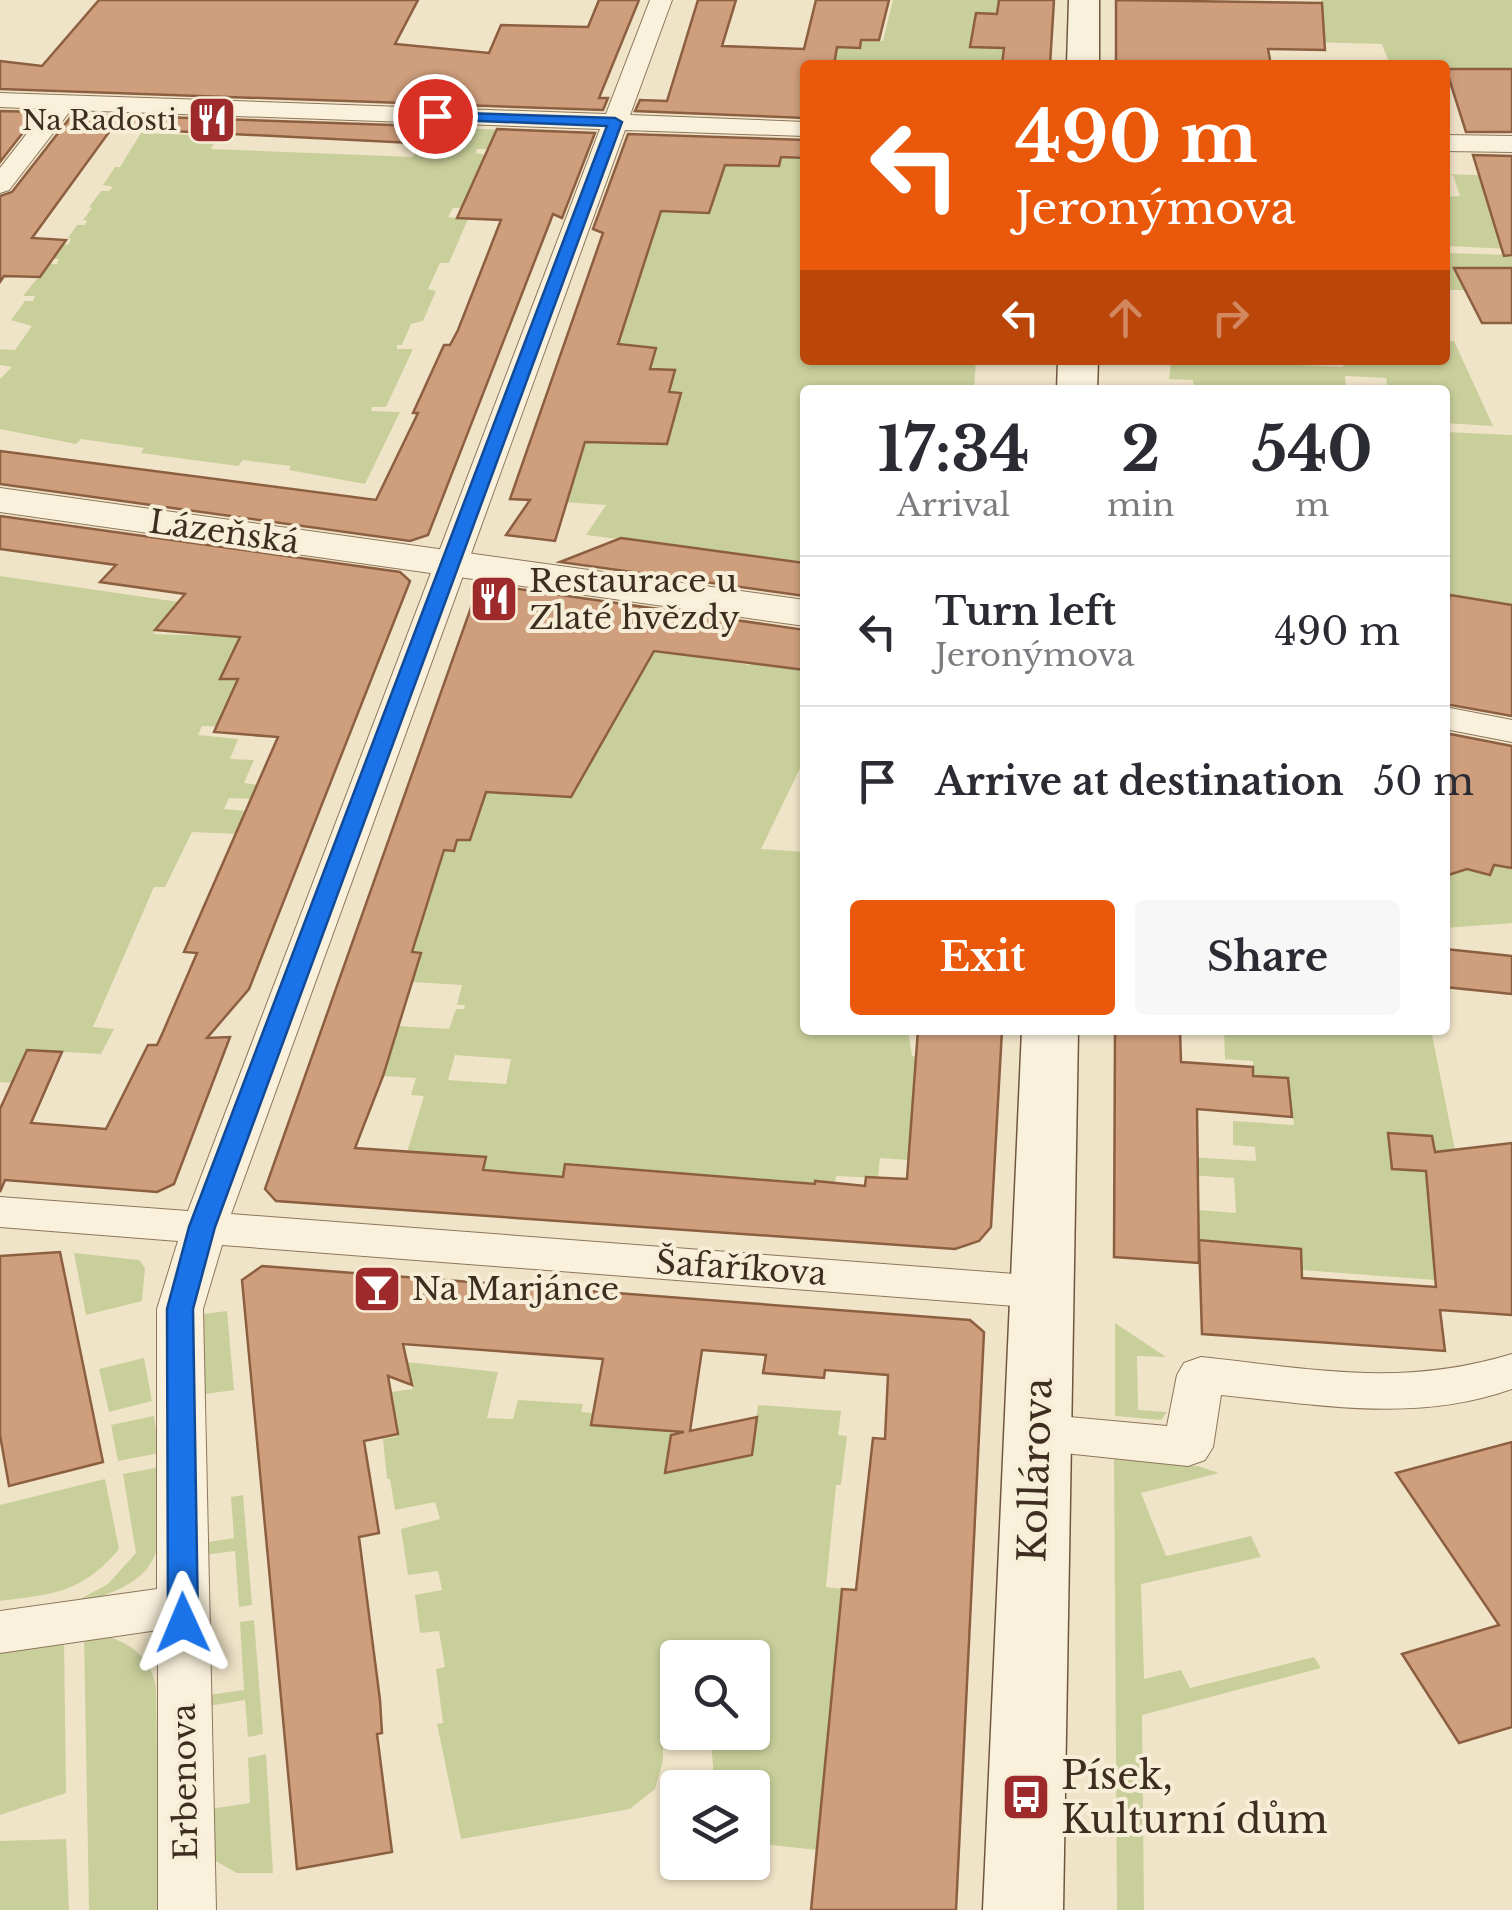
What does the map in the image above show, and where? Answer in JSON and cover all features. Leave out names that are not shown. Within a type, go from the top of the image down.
[{"type":"main road","points":[[1083,60],[1084,0]]},
{"type":"main road","name":"Kollárova","points":[[1023,1910],[1050,1035]]},
{"type":"street","name":"Erbenova","points":[[186,1910],[180,1309],[202,1227],[661,0]]},
{"type":"street","points":[[0,100],[800,130]]},
{"type":"street","points":[[0,185],[64,102]]},
{"type":"street","points":[[1450,144],[1512,144]]},
{"type":"street","name":"Lázeňská","points":[[0,500],[800,612]]},
{"type":"street","points":[[1450,719],[1512,731]]},
{"type":"street","name":"Šafaříkova","points":[[0,1212],[1041,1292]]},
{"type":"street","points":[[1036,1432],[1188,1447],[1202,1375],[1387,1392],[1444,1391],[1512,1371]]},
{"type":"street","points":[[0,1632],[182,1606]]},
{"type":"green space","points":[[893,0],[999,0],[1007,48],[1003,48],[1002,60],[835,60],[837,47],[859,48],[861,40],[883,41]]},
{"type":"green space","points":[[1321,0],[1512,0],[1512,69],[1450,87],[1450,60],[1388,60],[1382,44],[1195,39],[1322,9]]},
{"type":"green space","points":[[429,127],[510,130],[500,150],[477,149],[476,153],[486,155],[474,208],[453,208],[448,217],[468,219],[449,263],[440,263],[428,289],[436,291],[423,321],[411,324],[402,345],[397,345],[397,349],[413,349],[386,407],[372,407],[371,411],[400,412],[365,484],[289,470],[291,466],[243,460],[238,466],[141,453],[144,448],[81,439],[76,444],[0,429],[0,379],[12,367],[0,365],[0,349],[15,350],[32,326],[11,320],[25,301],[33,301],[35,296],[23,296],[49,264],[57,264],[59,259],[52,259],[62,245],[69,244],[68,238],[77,225],[85,225],[87,221],[83,220],[92,208],[89,207],[101,191],[113,187],[103,185],[115,167],[120,167],[141,133],[218,136],[211,149],[413,157]]},
{"type":"green space","points":[[677,151],[773,166],[779,166],[781,157],[800,158],[800,365],[976,365],[974,385],[800,385],[800,561],[586,535],[606,505],[563,502],[622,352],[624,344],[615,344],[619,327],[625,327]]},
{"type":"green space","points":[[1450,174],[1509,176],[1512,249],[1450,246],[1450,197],[1460,196]]},
{"type":"green space","points":[[1450,253],[1512,255],[1512,268],[1454,268],[1465,290],[1450,290]]},
{"type":"green space","points":[[1450,341],[1454,341],[1493,426],[1450,423],[1450,385],[1387,385],[1386,378],[1345,376],[1346,385],[1194,385],[1193,380],[1169,379],[1171,365],[1450,365]]},
{"type":"green space","points":[[1450,432],[1512,435],[1512,605],[1450,595]]},
{"type":"green space","points":[[0,576],[179,602],[153,634],[250,637],[287,661],[229,658],[221,679],[241,676],[236,727],[202,726],[198,735],[238,739],[230,759],[254,760],[244,783],[259,785],[253,799],[229,798],[224,809],[248,811],[238,834],[192,832],[165,887],[154,887],[93,1027],[114,1029],[101,1054],[27,1050],[12,1083],[0,1082]]},
{"type":"green space","points":[[654,650],[750,665],[752,661],[800,665],[800,768],[761,849],[800,852],[800,1035],[909,1035],[912,1056],[929,1057],[921,1161],[880,1158],[878,1178],[836,1176],[835,1183],[815,1184],[566,1164],[563,1177],[483,1170],[407,1152],[424,1096],[411,1095],[416,1078],[383,1076],[398,1026],[449,1029],[456,1009],[464,1009],[465,1005],[457,1005],[462,985],[411,982],[420,953],[412,952],[443,850],[454,851],[457,840],[471,840],[478,774]],"holes":[[[455,1055],[511,1059],[506,1084],[448,1080]]]},
{"type":"green space","points":[[1494,865],[1512,868],[1512,923],[1450,928],[1450,871],[1467,869],[1490,874]]},
{"type":"green space","points":[[1224,1035],[1432,1035],[1469,1220],[1429,1218],[1439,1276],[1435,1280],[1302,1270],[1301,1249],[1258,1267],[1199,1263],[1199,1210],[1236,1213],[1234,1178],[1188,1175],[1188,1157],[1256,1161],[1255,1147],[1233,1145],[1233,1121],[1294,1125],[1288,1078],[1253,1076],[1253,1061],[1225,1059]]},
{"type":"green space","points":[[74,1253],[139,1260],[145,1268],[142,1301],[86,1315]]},
{"type":"green space","points":[[227,1311],[234,1390],[205,1394],[204,1314]]},
{"type":"green space","points":[[1115,1323],[1166,1357],[1137,1356],[1138,1410],[1167,1412],[1161,1420],[1115,1416]]},
{"type":"green space","points":[[144,1358],[152,1401],[109,1412],[99,1369]]},
{"type":"green space","points":[[406,1362],[498,1372],[487,1418],[513,1419],[518,1400],[583,1404],[581,1412],[593,1413],[592,1425],[632,1428],[676,1410],[671,1436],[751,1455],[758,1405],[841,1411],[838,1435],[847,1436],[841,1485],[836,1485],[826,1587],[842,1589],[818,1850],[770,1845],[770,1770],[713,1770],[712,1750],[770,1750],[770,1640],[660,1640],[663,1761],[655,1789],[630,1809],[461,1839],[437,1724],[443,1723],[436,1669],[445,1667],[439,1631],[420,1633],[415,1595],[442,1590],[438,1571],[408,1575],[401,1529],[440,1519],[435,1502],[395,1510],[387,1479],[383,1439],[398,1436],[391,1392],[413,1389]]},
{"type":"green space","points":[[154,1416],[159,1453],[118,1461],[111,1425]]},
{"type":"green space","points":[[1114,1459],[1198,1466],[1219,1473],[1141,1493],[1166,1556],[1251,1536],[1261,1557],[1141,1584],[1144,1679],[1181,1670],[1190,1688],[1314,1657],[1321,1668],[1142,1715],[1144,1910],[1117,1910]]},
{"type":"green space","points":[[160,1467],[159,1538],[155,1555],[133,1581],[84,1602],[82,1598],[108,1584],[136,1553],[123,1474]]},
{"type":"green space","points":[[105,1479],[119,1549],[92,1575],[66,1589],[0,1601],[0,1505]]},
{"type":"green space","points":[[243,1495],[252,1605],[239,1607],[235,1551],[204,1555],[203,1543],[234,1538],[231,1497]]},
{"type":"green space","points":[[254,1620],[263,1734],[248,1737],[245,1700],[208,1706],[208,1695],[244,1690],[240,1622]]},
{"type":"green space","points":[[102,1635],[137,1652],[149,1667],[156,1686],[159,1910],[89,1910],[84,1636]]},
{"type":"green space","points":[[64,1637],[66,1793],[0,1815],[0,1647]]},
{"type":"green space","points":[[266,1754],[273,1873],[237,1873],[212,1859],[210,1809],[250,1803],[248,1758]]},
{"type":"green space","points":[[66,1839],[69,1910],[0,1910],[0,1841]]},
{"type":"building","points":[[99,0],[418,0],[395,44],[489,53],[501,25],[588,27],[599,0],[639,0],[599,98],[608,98],[603,110],[0,89],[0,61],[42,66]]},
{"type":"building","points":[[698,0],[736,0],[722,46],[804,49],[816,0],[889,0],[879,40],[861,40],[860,48],[837,47],[835,60],[800,60],[800,118],[635,111],[640,100],[667,101]]},
{"type":"building","points":[[999,0],[1054,0],[1050,60],[1003,60],[1004,48],[970,47],[976,13],[997,14]]},
{"type":"building","points":[[1116,0],[1322,3],[1325,50],[1268,49],[1270,60],[1116,60]]},
{"type":"building","points":[[1450,69],[1512,69],[1512,132],[1466,132],[1450,82]]},
{"type":"building","points":[[0,111],[39,112],[0,162]]},
{"type":"building","points":[[73,114],[420,126],[412,143],[112,128],[32,238],[66,240],[40,277],[4,276],[0,282],[0,196],[12,192]]},
{"type":"building","points":[[497,129],[595,133],[562,218],[553,214],[428,535],[410,541],[0,484],[0,451],[376,500],[418,413],[413,413],[444,345],[450,345],[458,330],[501,220],[457,218]]},
{"type":"building","points":[[628,134],[800,140],[800,158],[781,157],[779,166],[725,165],[709,213],[661,211],[618,344],[656,348],[650,369],[675,370],[669,392],[681,393],[667,444],[585,442],[555,541],[506,535],[530,500],[510,499],[603,233],[593,229]]},
{"type":"building","points":[[1473,155],[1512,156],[1512,255],[1504,256]]},
{"type":"building","points":[[1454,268],[1512,268],[1512,323],[1482,323]]},
{"type":"building","points":[[0,516],[400,572],[410,581],[249,989],[207,1038],[230,1037],[174,1184],[157,1192],[5,1180],[0,1192],[0,1109],[27,1050],[62,1052],[31,1123],[106,1129],[148,1045],[157,1045],[163,1032],[197,953],[184,952],[278,737],[214,732],[238,679],[220,679],[240,637],[155,630],[185,594],[100,582],[116,565],[0,549]]},
{"type":"building","points":[[621,538],[800,562],[800,595],[560,562]]},
{"type":"building","points":[[498,586],[800,629],[800,669],[654,651],[571,797],[486,792],[470,840],[457,840],[454,851],[444,850],[412,952],[421,953],[383,1076],[355,1148],[486,1157],[483,1170],[563,1177],[565,1164],[815,1184],[865,1186],[866,1177],[907,1179],[918,1035],[1002,1035],[991,1227],[979,1241],[955,1249],[276,1201],[265,1189],[474,599]]},
{"type":"building","points":[[1450,595],[1512,605],[1512,716],[1450,705]]},
{"type":"building","points":[[1450,734],[1512,746],[1512,868],[1494,865],[1490,875],[1467,869],[1450,874]]},
{"type":"building","points":[[1450,950],[1512,956],[1512,994],[1450,988]]},
{"type":"building","points":[[1115,1035],[1180,1035],[1181,1062],[1253,1067],[1253,1076],[1288,1078],[1292,1117],[1197,1109],[1199,1263],[1114,1257]]},
{"type":"building","points":[[1388,1133],[1432,1136],[1435,1152],[1512,1143],[1512,1315],[1440,1310],[1445,1351],[1202,1334],[1199,1240],[1301,1249],[1302,1278],[1436,1287],[1426,1171],[1392,1169]]},
{"type":"building","points":[[60,1252],[103,1462],[9,1486],[0,1435],[0,1256]]},
{"type":"building","points":[[262,1266],[970,1320],[984,1332],[956,1910],[811,1910],[842,1589],[856,1590],[873,1438],[885,1439],[888,1375],[825,1370],[824,1378],[763,1373],[766,1355],[702,1350],[690,1431],[757,1417],[752,1455],[665,1473],[671,1435],[684,1432],[591,1425],[603,1359],[403,1344],[412,1385],[388,1376],[398,1434],[364,1441],[379,1533],[359,1537],[380,1700],[382,1733],[377,1734],[392,1852],[297,1869],[242,1280]]},
{"type":"building","points":[[1512,1442],[1512,1727],[1459,1743],[1402,1654],[1499,1625],[1396,1473]]},
{"type":"place","name":"Na Radosti","points":[[212,120]]},
{"type":"place","name":"Restaurace u Zlaté hvězdy","points":[[494,599]]},
{"type":"place","name":"Na Marjánce","points":[[377,1289]]},
{"type":"place","name":"Písek, Kulturní dům","points":[[1026,1797]]},
{"type":"route","points":[[183,1623],[180,1309],[185,1286],[220,1178],[615,122],[435,116]]}]
